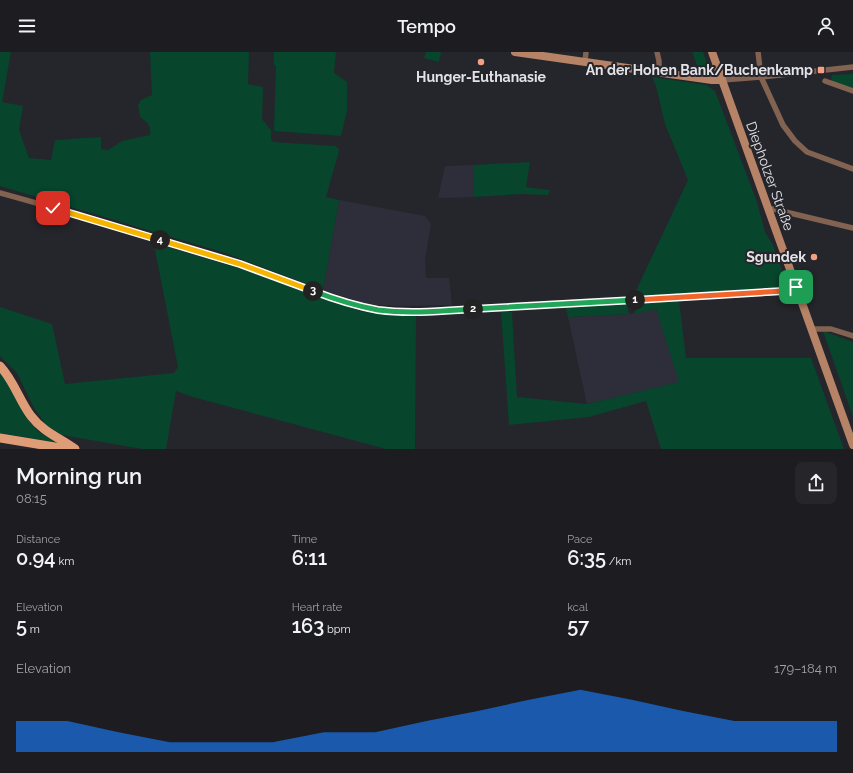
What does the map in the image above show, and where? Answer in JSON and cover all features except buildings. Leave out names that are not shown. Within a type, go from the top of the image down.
[{"type":"main road","points":[[515,52],[659,73],[722,80]]},
{"type":"main road","name":"Diepholzer Straße","points":[[712,52],[853,445]]},
{"type":"main road","points":[[0,366],[13,383],[31,417],[45,430],[75,449]]},
{"type":"main road","points":[[0,438],[67,449]]},
{"type":"street","points":[[584,62],[586,52]]},
{"type":"street","points":[[657,52],[659,73]]},
{"type":"street","points":[[758,52],[761,77],[783,125],[794,141],[807,152],[853,169]]},
{"type":"street","points":[[722,80],[853,67]]},
{"type":"street","points":[[825,81],[853,91]]},
{"type":"street","points":[[0,193],[240,264],[349,303],[379,310],[448,310],[784,291],[796,287]]},
{"type":"street","points":[[769,210],[773,209],[853,228]]},
{"type":"street","points":[[811,328],[831,329],[853,336]]},
{"type":"shaded area","points":[[473,165],[474,197],[438,198],[445,166]]},
{"type":"shaded area","points":[[339,200],[425,216],[431,224],[425,259],[426,278],[449,278],[452,305],[395,306],[366,304],[323,290]]},
{"type":"shaded area","points":[[656,309],[680,382],[587,404],[568,317],[629,314]]},
{"type":"green space","points":[[0,52],[11,52],[2,102],[23,106],[19,130],[29,158],[51,160],[55,140],[101,137],[101,149],[108,150],[122,141],[150,135],[148,124],[140,117],[138,105],[141,100],[152,95],[150,52],[249,52],[248,84],[263,87],[262,119],[271,130],[271,140],[273,142],[335,146],[339,151],[326,197],[339,200],[323,290],[225,253],[0,186]]},
{"type":"green space","points":[[274,52],[336,52],[334,73],[347,82],[347,111],[341,136],[274,131],[276,65],[274,65]]},
{"type":"green space","points":[[426,52],[441,52],[439,62],[424,58]]},
{"type":"green space","points":[[692,52],[703,52],[708,66],[706,72],[700,73]]},
{"type":"green space","points":[[853,74],[853,88],[831,80],[832,75]]},
{"type":"green space","points":[[653,77],[706,85],[715,91],[757,202],[765,232],[773,245],[786,281],[782,287],[633,297],[688,180],[665,124]]},
{"type":"green space","points":[[530,162],[526,187],[550,190],[548,195],[521,194],[474,197],[473,165]]},
{"type":"green space","points":[[154,245],[160,245],[239,268],[360,311],[376,314],[416,316],[415,449],[386,449],[193,397],[176,391],[166,449],[142,449],[62,435],[46,425],[34,408],[17,373],[0,356],[0,307],[52,324],[65,384],[174,373],[178,367]]},
{"type":"green space","points":[[679,300],[686,358],[811,358],[844,449],[661,449],[646,401],[589,417],[509,425],[501,312],[512,312],[517,397],[587,404],[679,382],[656,309],[634,314],[639,303]]},
{"type":"green space","points":[[627,304],[629,314],[568,317],[566,309],[568,307]]},
{"type":"green space","points":[[823,331],[853,342],[853,417]]},
{"type":"green space","points":[[0,371],[29,421],[39,432],[58,443],[0,433]]},
{"type":"place","name":"Hunger-Euthanasie","points":[[481,62]]},
{"type":"place","name":"An der Hohen Bank/Buchenkamp","points":[[821,70]]},
{"type":"place","name":"Sgundek","points":[[814,257]]},
{"type":"route","points":[[53,208],[240,264],[349,303],[379,310],[448,310],[784,291],[796,287]]}]
